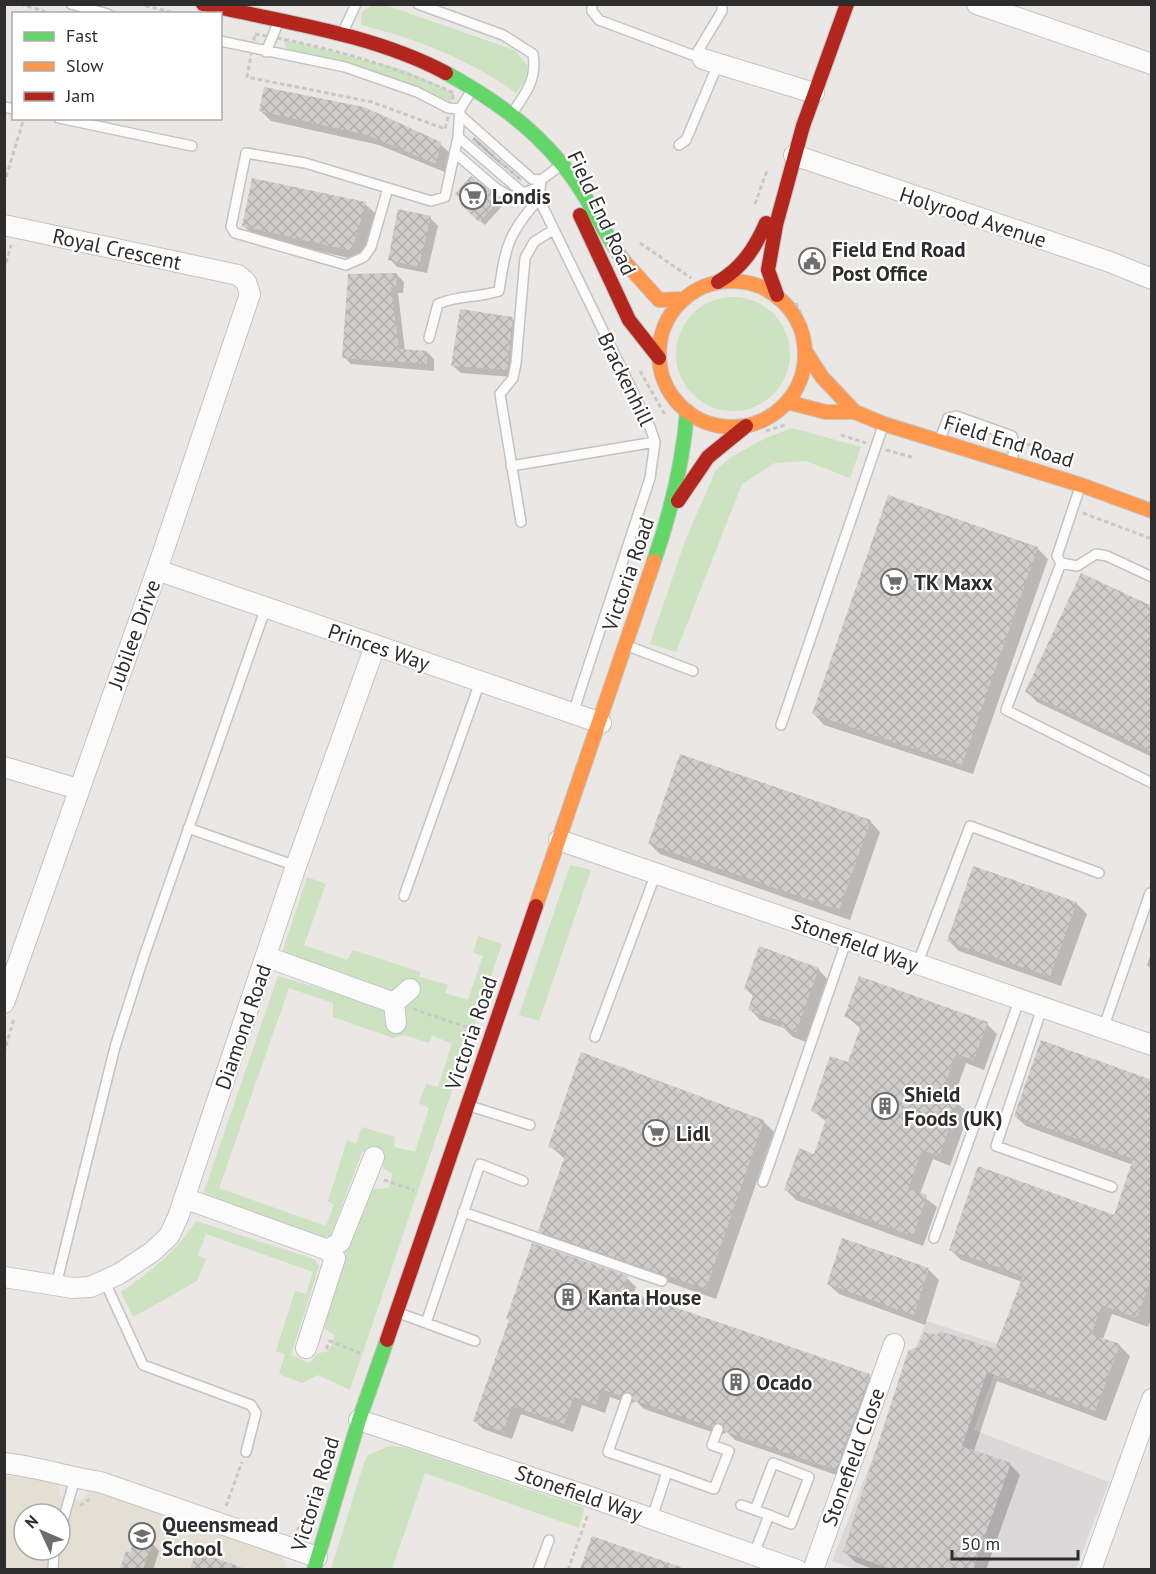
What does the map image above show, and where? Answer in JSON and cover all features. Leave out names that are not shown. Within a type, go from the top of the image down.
[{"type":"street","name":"Field End Road","points":[[202,4],[341,37],[415,58],[476,87],[513,112],[547,146],[606,229],[628,269],[644,288],[659,300],[684,298]]},
{"type":"street","points":[[777,295],[768,270],[770,253],[794,155],[813,93],[847,4]]},
{"type":"street","points":[[977,4],[1152,64]]},
{"type":"street","points":[[705,60],[813,93]]},
{"type":"street","points":[[718,282],[749,283],[777,295],[794,313],[810,346],[800,382],[787,402],[769,417],[746,426],[725,427],[705,422],[687,411],[666,385],[659,358],[662,333],[671,314],[684,298],[732,274],[752,253],[794,155]]},
{"type":"street","name":"Holyrood Avenue","points":[[794,155],[1110,262],[1152,279]]},
{"type":"street","name":"Field End Road","points":[[560,165],[628,320],[659,358]]},
{"type":"street","name":"Royal Crescent","points":[[4,225],[229,273]]},
{"type":"street","name":"Jubilee Drive","points":[[4,1003],[245,314],[250,294],[246,282],[238,275],[229,273]]},
{"type":"street","name":"Field End Road","points":[[810,346],[822,377],[855,412]]},
{"type":"street","name":"Field End Road","points":[[787,402],[826,412],[855,412],[884,424],[940,441],[1012,457],[1152,511]]},
{"type":"street","name":"Victoria Road","points":[[316,1563],[359,1420],[671,512],[685,440],[687,411]]},
{"type":"street","name":"Victoria Road","points":[[671,512],[708,457],[746,426]]},
{"type":"street","name":"Princes Way","points":[[157,570],[600,723]]},
{"type":"street","name":"Diamond Road","points":[[4,1277],[56,1285],[90,1287],[105,1282],[152,1252],[168,1236],[184,1198],[296,866],[375,646]]},
{"type":"street","points":[[4,766],[78,789]]},
{"type":"street","name":"Stonefield Way","points":[[559,840],[1019,1001],[1152,1045]]},
{"type":"street","points":[[267,957],[394,1003]]},
{"type":"street","points":[[394,1003],[410,990]]},
{"type":"street","points":[[394,1003],[396,1023]]},
{"type":"street","points":[[328,1250],[340,1242],[371,1166]]},
{"type":"street","points":[[184,1198],[328,1250],[334,1258],[311,1349]]},
{"type":"street","name":"Stonefield Close","points":[[813,1569],[894,1344]]},
{"type":"street","points":[[1091,1569],[1152,1399]]},
{"type":"street","name":"Stonefield Way","points":[[359,1420],[652,1518],[754,1554],[774,1566],[797,1569]]},
{"type":"street","points":[[4,1464],[43,1468],[75,1478],[100,1482],[219,1524],[316,1563]]},
{"type":"lane","points":[[70,4],[102,12]]},
{"type":"lane","points":[[341,37],[356,4]]},
{"type":"lane","points":[[418,4],[503,35],[533,54],[536,71],[528,90],[513,112]]},
{"type":"lane","points":[[592,4],[592,11],[599,20],[705,60]]},
{"type":"lane","points":[[679,144],[686,140],[705,60],[722,4]]},
{"type":"lane","points":[[266,52],[278,22]]},
{"type":"lane","points":[[222,41],[266,52],[345,67],[417,92],[447,108],[460,112],[540,184]]},
{"type":"lane","points":[[388,188],[371,247],[364,257],[346,265],[235,233],[231,226],[246,153],[305,163],[388,188],[431,201],[445,197],[458,137],[460,112],[468,94],[476,87]]},
{"type":"lane","points":[[68,120],[192,146]]},
{"type":"lane","points":[[458,137],[523,193]]},
{"type":"lane","points":[[455,153],[497,189],[511,197],[540,184],[560,165]]},
{"type":"lane","name":"Brackenhill","points":[[540,184],[539,199],[650,427],[655,442],[655,459],[647,489],[573,712]]},
{"type":"lane","points":[[429,338],[438,304],[453,297],[484,296],[499,291],[506,247],[526,213],[539,199]]},
{"type":"lane","points":[[521,522],[500,394],[513,378],[516,363],[525,258],[534,242],[553,230]]},
{"type":"lane","points":[[940,441],[942,428],[948,418],[956,416],[1012,436],[1015,439],[1012,457]]},
{"type":"lane","points":[[781,724],[884,424]]},
{"type":"lane","points":[[511,466],[655,442]]},
{"type":"lane","points":[[1081,485],[1071,508],[1057,556],[1061,563],[1077,566],[1096,554],[1107,556],[1152,577]]},
{"type":"lane","points":[[1061,563],[1006,710],[1152,783]]},
{"type":"lane","points":[[56,1285],[115,1047],[188,828],[266,607]]},
{"type":"lane","points":[[626,645],[693,672]]},
{"type":"lane","points":[[404,896],[480,682]]},
{"type":"lane","points":[[917,964],[970,826],[1099,873]]},
{"type":"lane","points":[[188,828],[296,866]]},
{"type":"lane","points":[[595,1037],[656,873]]},
{"type":"lane","points":[[1103,1029],[1150,893]]},
{"type":"lane","points":[[763,1182],[847,939]]},
{"type":"lane","points":[[934,1238],[1019,1001]]},
{"type":"lane","points":[[1042,1008],[996,1146],[1112,1187]]},
{"type":"lane","points":[[468,1106],[530,1125]]},
{"type":"lane","points":[[426,1323],[480,1164],[523,1181]]},
{"type":"lane","points":[[463,1212],[662,1281]]},
{"type":"lane","points":[[105,1282],[143,1365],[251,1405],[256,1413],[246,1452]]},
{"type":"lane","points":[[397,1312],[475,1341]]},
{"type":"lane","points":[[627,1398],[608,1452],[714,1489],[729,1451],[712,1445],[718,1429]]},
{"type":"lane","points":[[741,1505],[791,1524],[809,1477],[773,1463],[755,1510]]},
{"type":"lane","points":[[652,1518],[667,1472]]},
{"type":"lane","points":[[68,1502],[75,1478]]},
{"type":"lane","points":[[754,1554],[769,1515]]},
{"type":"lane","points":[[538,1569],[549,1539]]},
{"type":"path","points":[[20,4],[46,12]]},
{"type":"path","points":[[138,4],[171,12]]},
{"type":"path","points":[[4,184],[23,120]]},
{"type":"path","points":[[754,207],[769,164]]},
{"type":"path","points":[[639,242],[693,278],[685,282]]},
{"type":"path","points":[[793,298],[810,346]]},
{"type":"path","points":[[638,368],[667,419]]},
{"type":"path","points":[[760,434],[790,424]]},
{"type":"path","points":[[838,434],[916,458]]},
{"type":"path","points":[[1012,457],[1028,443],[1049,451]]},
{"type":"path","points":[[1071,508],[1152,540]]},
{"type":"path","points":[[394,1003],[475,1030]]},
{"type":"path","points":[[371,1166],[419,1191]]},
{"type":"path","points":[[311,1349],[326,1349],[330,1341],[363,1354]]},
{"type":"path","points":[[219,1524],[246,1452]]},
{"type":"path","points":[[568,1569],[593,1498]]},
{"type":"shaded area","points":[[926,1321],[1004,1346],[974,1430],[1109,1482],[1076,1569],[859,1570],[832,1561]]},
{"type":"shaded area","name":"Queensmead School","points":[[4,1476],[51,1480],[60,1489],[59,1495],[80,1501],[90,1490],[96,1490],[149,1507],[182,1522],[269,1551],[280,1556],[285,1562],[286,1569],[5,1569]]},
{"type":"green space","points":[[372,5],[388,6],[514,50],[528,66],[524,82],[516,93],[461,60],[402,37],[361,25],[362,12]]},
{"type":"green space","points":[[283,39],[404,70],[454,93],[451,102],[387,76],[288,51]]},
{"type":"green space","points":[[733,297],[755,301],[774,313],[786,332],[790,354],[786,376],[774,395],[755,407],[733,411],[711,407],[692,395],[680,376],[676,354],[680,332],[692,313],[711,301]]},
{"type":"green space","points":[[792,428],[861,447],[850,478],[806,461],[775,463],[742,484],[676,652],[650,644],[685,541],[716,470],[730,458],[766,438]]},
{"type":"green space","points":[[570,865],[591,870],[539,1021],[519,1015]]},
{"type":"green space","points":[[307,877],[326,884],[304,945],[347,960],[353,950],[420,972],[420,977],[448,985],[445,993],[468,1000],[483,956],[473,953],[478,936],[502,944],[350,1390],[318,1375],[302,1383],[279,1374],[285,1354],[276,1351],[295,1291],[306,1294],[313,1272],[206,1234],[198,1255],[206,1259],[197,1281],[133,1317],[121,1292],[162,1260],[189,1232],[196,1221],[314,1259],[319,1266],[291,1355],[309,1363],[318,1353],[326,1352],[332,1345],[334,1335],[321,1326],[368,1190],[388,1188],[393,1174],[384,1169],[372,1150],[362,1152],[331,1235],[323,1238],[202,1197],[278,976],[386,1008],[405,1021],[406,1007],[414,994],[403,982],[391,992],[282,953]],"holes":[[[289,988],[333,1003],[333,1017],[393,1038],[404,1035],[429,1043],[432,1035],[452,1044],[438,1087],[426,1084],[419,1103],[429,1108],[415,1152],[394,1147],[395,1137],[362,1127],[356,1144],[347,1140],[328,1201],[334,1205],[326,1226],[219,1188]]]},
{"type":"green space","points":[[389,1446],[403,1447],[584,1508],[579,1528],[425,1473],[392,1569],[331,1569],[364,1463],[368,1455]]},
{"type":"building","points":[[264,87],[364,107],[441,142],[436,164],[367,135],[259,111]]},
{"type":"building","points":[[474,137],[522,179],[520,181],[472,140]]},
{"type":"building","points":[[471,176],[501,199],[479,222],[460,204],[463,201],[455,194]]},
{"type":"building","points":[[252,178],[366,202],[352,251],[242,226]]},
{"type":"building","points":[[398,209],[431,216],[419,267],[388,260]]},
{"type":"building","points":[[397,273],[396,287],[391,287],[399,349],[427,351],[427,364],[342,358],[348,274]]},
{"type":"building","points":[[460,309],[513,317],[507,370],[451,366]]},
{"type":"building","points":[[888,495],[1038,547],[962,765],[812,714]]},
{"type":"building","points":[[1081,573],[1152,606],[1152,752],[1025,692]]},
{"type":"building","points":[[680,754],[871,820],[839,910],[648,844]]},
{"type":"building","points":[[973,866],[1077,902],[1050,977],[947,941]]},
{"type":"building","points":[[759,946],[819,968],[796,1032],[781,1027],[782,1022],[748,1010],[754,992],[744,989]]},
{"type":"building","name":"Shield Foods (UK)","points":[[859,976],[988,1022],[974,1060],[956,1054],[942,1095],[959,1101],[939,1156],[922,1150],[908,1189],[927,1195],[913,1236],[784,1190],[799,1148],[814,1154],[827,1116],[811,1111],[830,1056],[848,1062],[862,1023],[844,1017]]},
{"type":"building","points":[[1041,1040],[1152,1080],[1152,1276],[1137,1318],[1102,1305],[1091,1334],[1120,1344],[1095,1411],[987,1372],[962,1446],[1011,1463],[973,1569],[890,1569],[843,1552],[908,1351],[917,1347],[924,1332],[937,1335],[940,1331],[995,1349],[1023,1276],[949,1250],[978,1166],[1114,1215],[1133,1159],[1014,1116]]},
{"type":"building","points":[[581,1052],[764,1120],[706,1289],[538,1231],[566,1153],[548,1147]]},
{"type":"building","points":[[842,1238],[929,1268],[914,1315],[827,1284]]},
{"type":"building","points":[[532,1243],[628,1276],[624,1290],[870,1374],[836,1470],[724,1431],[724,1425],[720,1423],[712,1427],[633,1400],[629,1392],[621,1396],[601,1389],[596,1405],[574,1397],[564,1424],[512,1406],[503,1432],[473,1421],[509,1320],[506,1319]]},
{"type":"building","points":[[136,1536],[153,1542],[143,1569],[120,1569],[126,1551],[130,1553]]},
{"type":"building","points":[[592,1536],[681,1567],[680,1569],[580,1569]]},
{"type":"building","points":[[196,1551],[243,1568],[190,1569]]},
{"type":"traffic: fast","points":[[446,73],[508,112],[549,149],[570,174],[623,260]]},
{"type":"traffic: fast","points":[[654,561],[675,487],[683,449],[687,411]]},
{"type":"traffic: fast","points":[[314,1570],[359,1420],[387,1340]]},
{"type":"traffic: slow","points":[[623,260],[659,300],[684,299]]},
{"type":"traffic: slow","points":[[732,281],[746,282],[760,287],[773,293],[784,302],[793,313],[799,326],[804,340],[805,354],[804,368],[799,382],[793,395],[784,406],[773,415],[760,421],[746,426],[732,427],[718,426],[704,421],[691,415],[680,406],[671,395],[665,382],[660,368],[659,354],[660,340],[665,326],[671,313],[680,302],[691,293],[704,287],[718,282],[732,281]]},
{"type":"traffic: slow","points":[[806,352],[822,377],[855,412]]},
{"type":"traffic: slow","points":[[787,402],[826,412],[855,412],[884,424],[1081,485],[1152,511]]},
{"type":"traffic: slow","points":[[536,906],[654,561]]},
{"type":"traffic: jam","points":[[203,4],[296,23],[358,39],[388,48],[446,73]]},
{"type":"traffic: jam","points":[[777,295],[768,270],[776,225],[803,126],[847,4]]},
{"type":"traffic: jam","points":[[580,215],[629,320],[659,358]]},
{"type":"traffic: jam","points":[[718,282],[747,257],[766,223]]},
{"type":"traffic: jam","points":[[678,501],[708,457],[746,426]]},
{"type":"traffic: jam","points":[[387,1340],[536,906]]},
{"type":"place","name":"Londis","points":[[473,196]]},
{"type":"place","name":"Field End Road Post Office","points":[[812,261]]},
{"type":"place","name":"TK Maxx","points":[[894,582]]},
{"type":"place","name":"Shield Foods (UK)","points":[[885,1106]]},
{"type":"place","name":"Lidl","points":[[656,1133]]},
{"type":"place","name":"Kanta House","points":[[568,1297]]},
{"type":"place","name":"Ocado","points":[[736,1382]]},
{"type":"place","name":"Queensmead School","points":[[142,1536]]}]
